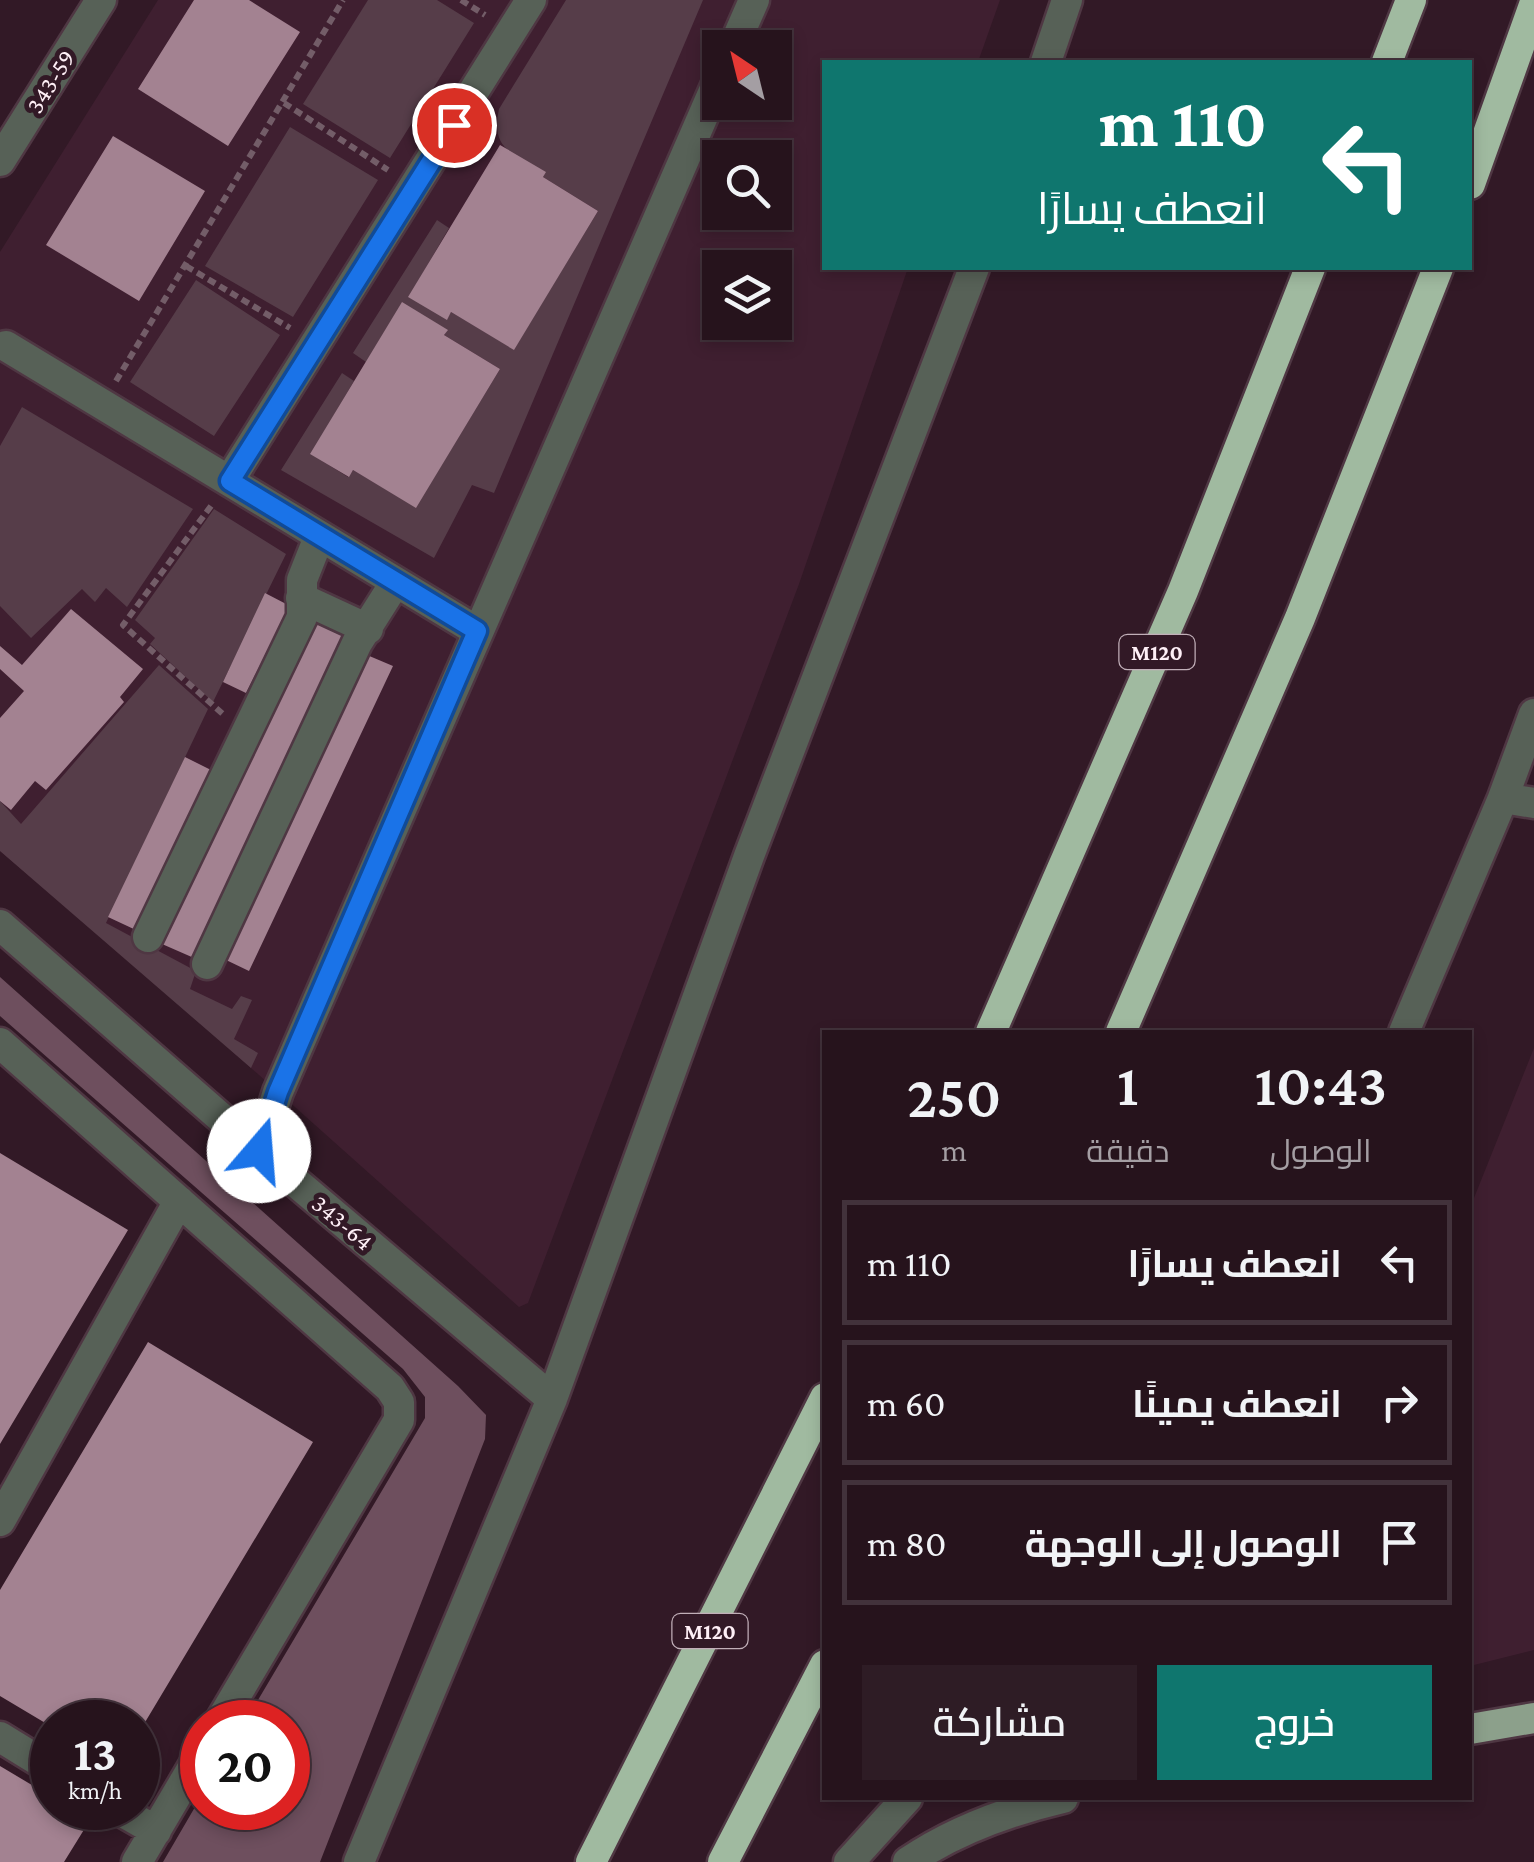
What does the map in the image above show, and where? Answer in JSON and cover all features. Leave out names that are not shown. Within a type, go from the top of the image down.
[{"type":"highway","points":[[1388,60],[1410,0]]},
{"type":"highway","points":[[1472,178],[1534,5]]},
{"type":"highway","name":"M120","points":[[993,1030],[1183,591],[1309,270]]},
{"type":"highway","points":[[1122,1030],[1300,618],[1437,270]]},
{"type":"highway","name":"M120","points":[[591,1862],[822,1404]]},
{"type":"highway","points":[[724,1862],[822,1671]]},
{"type":"main road","points":[[1472,1729],[1534,1718]]},
{"type":"street","name":"343-59","points":[[0,161],[100,0]]},
{"type":"street","points":[[230,481],[531,0]]},
{"type":"street","points":[[741,30],[754,0]]},
{"type":"street","points":[[1047,60],[1068,0]]},
{"type":"street","points":[[259,1151],[278,1092],[702,118]]},
{"type":"street","points":[[359,1862],[552,1398],[749,856],[973,270]]},
{"type":"street","points":[[6,346],[477,631]]},
{"type":"street","points":[[148,937],[302,617],[302,580],[319,537]]},
{"type":"street","points":[[207,964],[357,643],[395,583]]},
{"type":"street","points":[[302,598],[368,630]]},
{"type":"street","points":[[1405,1030],[1503,798],[1534,714]]},
{"type":"street","points":[[1503,798],[1534,803]]},
{"type":"street","name":"343-64","points":[[0,925],[259,1151],[552,1398]]},
{"type":"street","points":[[0,1043],[390,1388],[399,1402],[399,1420],[233,1700]]},
{"type":"street","points":[[0,1522],[179,1201]]},
{"type":"street","points":[[0,1737],[30,1755]]},
{"type":"street","points":[[138,1862],[180,1790]]},
{"type":"street","points":[[849,1862],[905,1800]]},
{"type":"street","points":[[908,1862],[948,1837],[999,1816],[1055,1800]]},
{"type":"path","points":[[102,402],[343,0]]},
{"type":"path","points":[[284,103],[415,186]]},
{"type":"path","points":[[186,266],[317,344]]},
{"type":"path","points":[[230,481],[123,626],[246,733]]},
{"type":"shaded area","points":[[158,0],[1000,0],[979,60],[822,60],[822,270],[907,270],[799,584],[528,1303],[519,1307],[167,993],[0,851],[0,252]]},
{"type":"shaded area","points":[[368,0],[437,0],[474,23],[390,158],[303,104]]},
{"type":"shaded area","points":[[566,0],[703,0],[494,493],[472,485],[434,558],[281,470],[342,373],[354,381],[311,454],[348,477],[353,470],[416,507],[500,369],[444,335],[447,330],[402,303],[366,362],[353,353],[437,220],[449,228],[409,297],[447,319],[451,312],[514,349],[598,211],[543,177],[545,172],[514,155],[498,134],[499,109]]},
{"type":"shaded area","points":[[290,127],[378,180],[293,317],[205,266]]},
{"type":"shaded area","points":[[196,280],[280,335],[214,436],[130,382]]},
{"type":"shaded area","points":[[22,407],[193,509],[127,607],[106,588],[95,602],[82,589],[31,638],[0,606],[0,446]]},
{"type":"shaded area","points":[[214,509],[286,554],[213,702],[150,644],[155,638],[135,620]]},
{"type":"shaded area","points":[[159,665],[208,709],[106,923],[196,971],[190,989],[232,1009],[241,996],[252,1000],[234,1039],[258,1053],[251,1068],[0,851],[0,801],[21,824]]},
{"type":"shaded area","points":[[0,977],[486,1415],[485,1439],[320,1862],[163,1862],[182,1830],[310,1830],[310,1700],[258,1700],[425,1418],[425,1397],[403,1369],[0,1016]]},
{"type":"shaded area","points":[[1534,1048],[1534,1650],[1472,1666],[1472,1203]]},
{"type":"building","points":[[194,0],[249,0],[300,32],[228,146],[138,89]]},
{"type":"building","points":[[113,136],[205,191],[139,301],[46,245]]},
{"type":"building","points":[[500,145],[546,172],[543,177],[598,211],[514,350],[451,312],[447,320],[408,297]]},
{"type":"building","points":[[402,302],[448,330],[444,335],[500,369],[416,508],[353,470],[349,477],[310,454]]},
{"type":"building","points":[[265,593],[290,606],[246,693],[223,682]]},
{"type":"building","points":[[71,609],[143,669],[120,697],[124,702],[46,790],[35,781],[11,810],[0,801],[0,718],[24,691],[0,669],[0,646],[22,665]]},
{"type":"building","points":[[313,618],[345,633],[194,958],[162,944]]},
{"type":"building","points":[[367,655],[393,666],[249,971],[224,959]]},
{"type":"building","points":[[185,757],[215,772],[138,931],[108,917]]},
{"type":"building","points":[[0,1153],[128,1230],[0,1444]]},
{"type":"building","points":[[148,1342],[313,1442],[158,1700],[30,1700],[30,1714],[0,1696],[0,1590]]},
{"type":"building","points":[[0,1766],[30,1784],[30,1830],[84,1830],[64,1862],[0,1862]]},
{"type":"route","points":[[259,1151],[278,1092],[477,631],[230,481],[454,125]]}]
